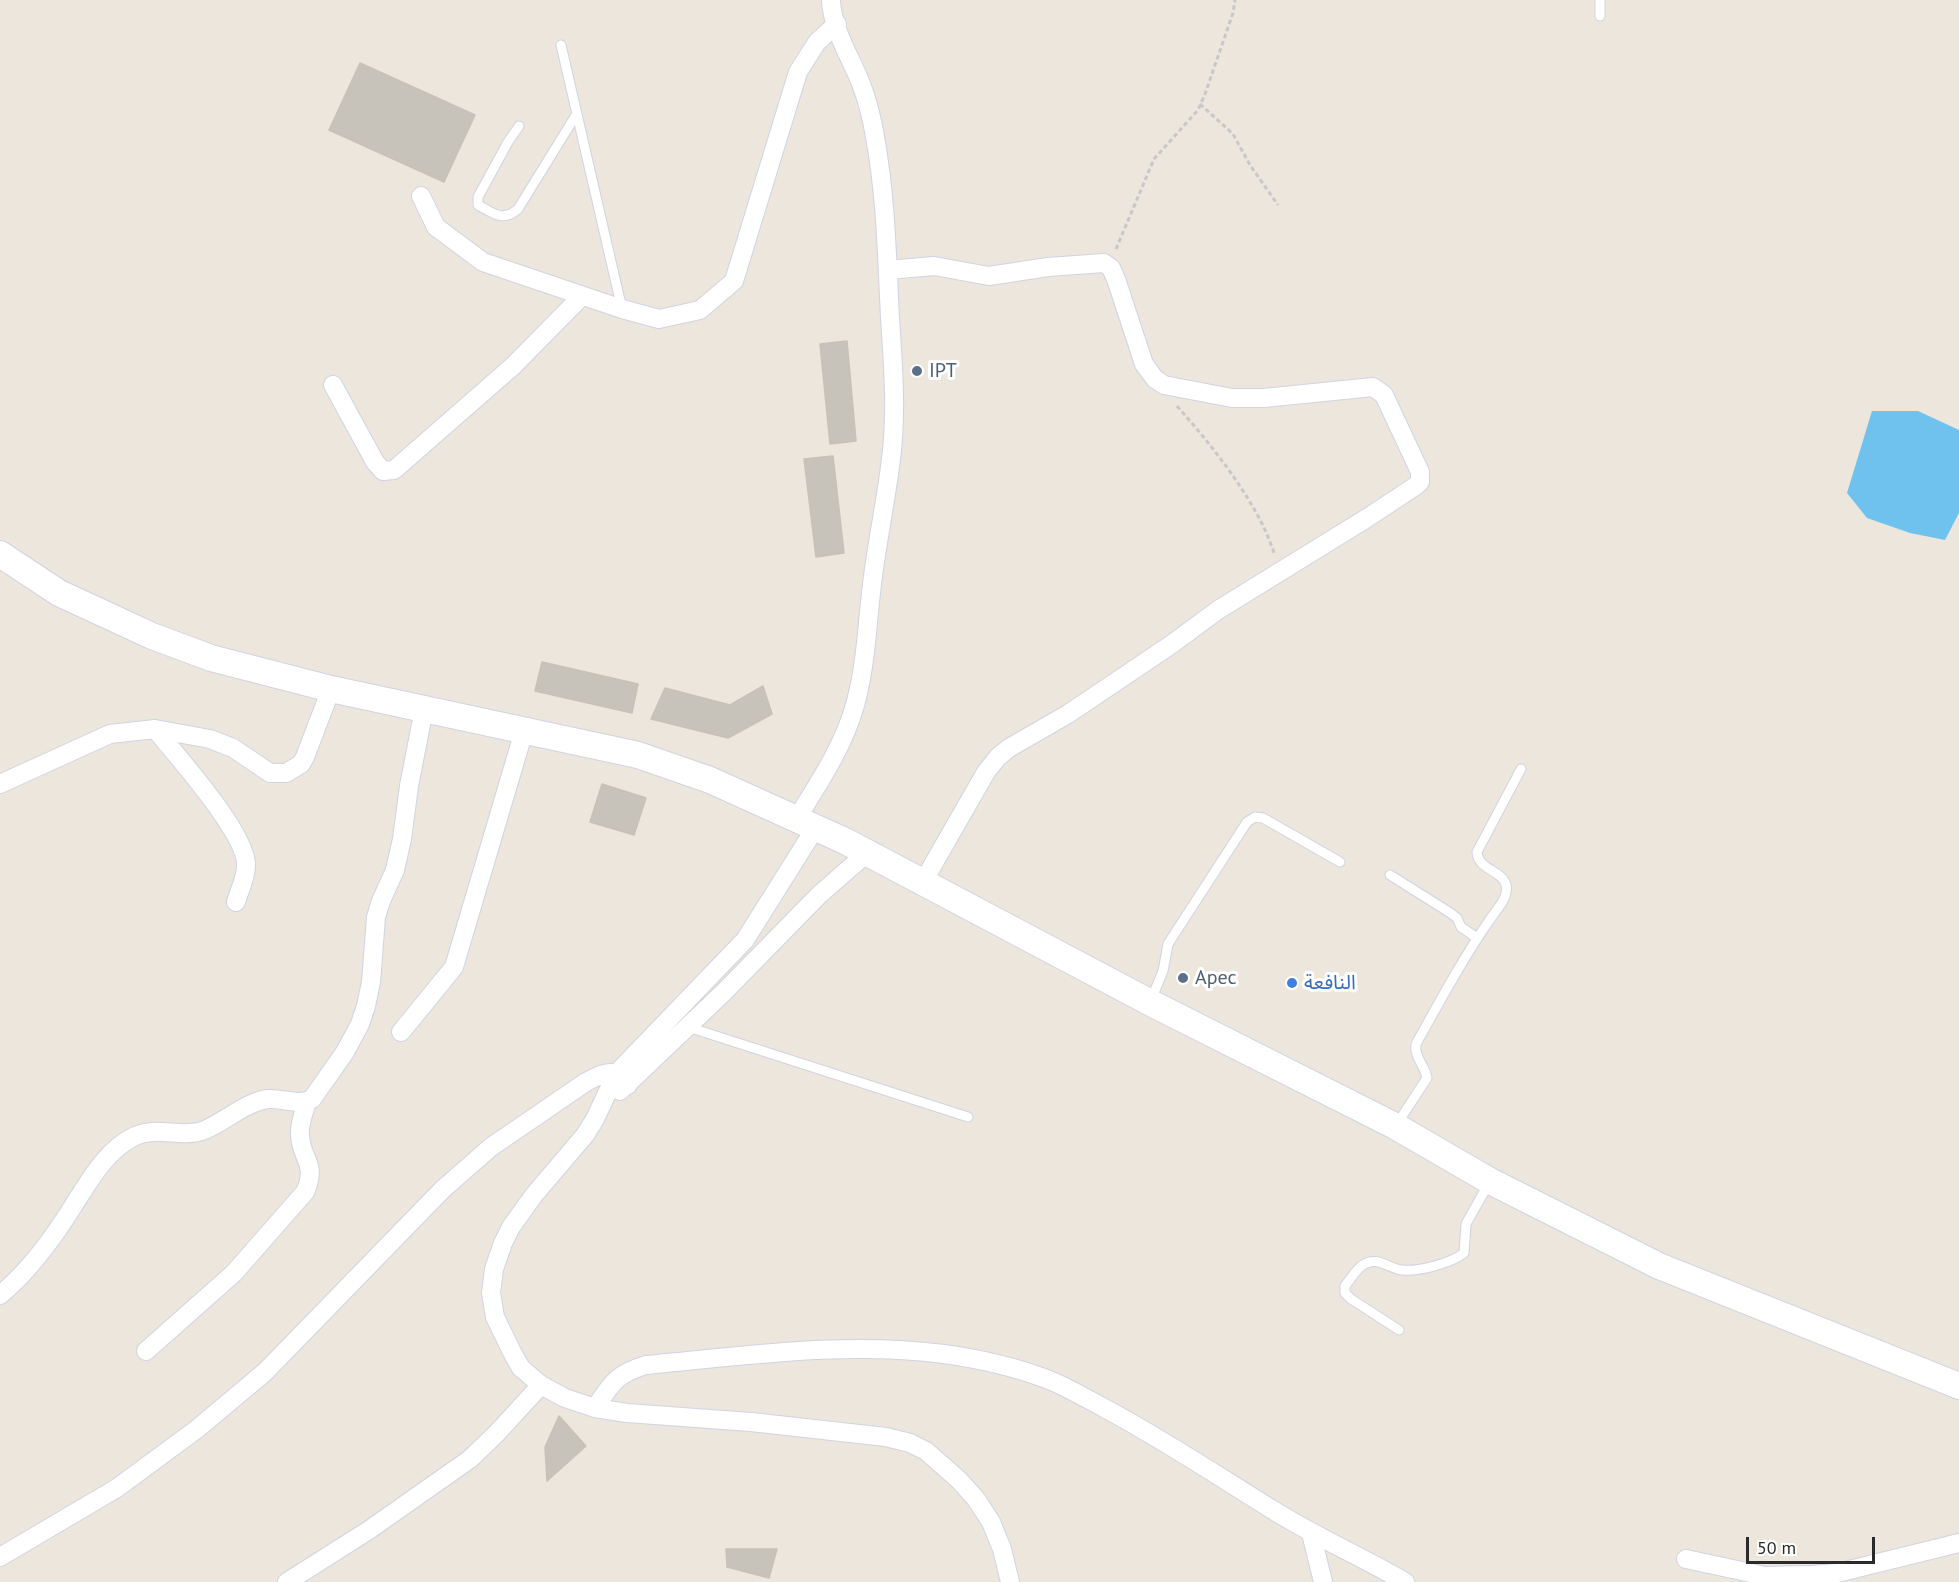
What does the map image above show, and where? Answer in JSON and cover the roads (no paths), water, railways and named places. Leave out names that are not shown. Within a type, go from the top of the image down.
[{"type":"main road","points":[[0,554],[59,593],[152,636],[211,658],[331,689],[638,755],[710,780],[807,823],[867,853],[1150,1002],[1395,1126],[1490,1181],[1676,1273],[1959,1386]]},
{"type":"street","points":[[831,0],[831,9],[860,82],[875,136],[884,200],[894,398],[891,458],[872,584],[865,662],[855,707],[840,743],[817,787],[807,823],[745,940],[670,1018],[602,1105],[578,1145],[534,1195],[511,1227],[503,1243],[494,1269],[491,1293],[495,1317],[521,1368],[541,1385],[565,1398],[627,1413],[751,1422],[886,1437],[910,1443],[926,1451],[943,1464],[976,1499],[991,1522],[1002,1549],[1010,1582]]},
{"type":"street","points":[[421,196],[436,227],[483,262],[622,309],[660,319],[700,310],[734,281],[798,72],[817,42],[837,24]]},
{"type":"street","points":[[888,270],[934,266],[989,276],[1048,267],[1104,262],[1111,268],[1116,279],[1144,364],[1155,379],[1164,386],[1232,398],[1264,398],[1373,387],[1384,395],[1420,472],[1420,482],[1367,518],[1218,610],[1068,714],[1009,748],[998,757],[986,772],[923,882]]},
{"type":"street","points":[[333,385],[375,462],[383,471],[394,470],[513,366],[582,296]]},
{"type":"street","points":[[0,784],[110,734],[155,729],[210,739],[233,748],[270,773],[286,773],[301,764],[305,757],[331,689]]},
{"type":"street","points":[[0,1295],[35,1260],[105,1161],[121,1145],[135,1136],[151,1131],[194,1132],[204,1130],[261,1100],[307,1102],[312,1099],[345,1052],[360,1024],[366,1006],[371,982],[376,917],[395,870],[424,709]]},
{"type":"street","points":[[155,729],[212,800],[239,839],[247,866],[236,902]]},
{"type":"street","points":[[401,1032],[453,967],[524,731]]},
{"type":"street","points":[[622,1080],[688,1027],[819,895],[867,853]]},
{"type":"street","points":[[709,979],[724,992]]},
{"type":"street","points":[[0,1557],[117,1488],[197,1429],[266,1372],[421,1210],[491,1147],[586,1082],[607,1074],[622,1080]]},
{"type":"street","points":[[146,1351],[234,1273],[305,1192],[310,1171],[300,1135],[300,1126],[307,1102]]},
{"type":"street","points":[[595,1407],[611,1384],[619,1377],[627,1371],[646,1365],[805,1350],[880,1348],[945,1354],[1017,1370],[1054,1382],[1188,1456],[1311,1533],[1405,1582]]},
{"type":"street","points":[[287,1582],[361,1536],[470,1459],[541,1385]]},
{"type":"street","points":[[1311,1533],[1323,1582]]},
{"type":"street","points":[[1686,1559],[1765,1576],[1811,1575],[1837,1572],[1959,1543]]},
{"type":"lane","points":[[1600,0],[1600,16]]},
{"type":"lane","points":[[561,45],[622,309]]},
{"type":"lane","points":[[519,126],[478,196],[478,206],[498,216],[511,215],[518,209],[576,115]]},
{"type":"lane","points":[[1395,1126],[1427,1078],[1426,1069],[1415,1052],[1416,1044],[1477,938],[1504,900],[1506,886],[1503,880],[1481,863],[1477,852],[1521,769]]},
{"type":"lane","points":[[1150,1002],[1163,971],[1168,944],[1247,822],[1255,817],[1263,818],[1340,862]]},
{"type":"lane","points":[[1390,875],[1449,912],[1461,927],[1477,938]]},
{"type":"lane","points":[[670,1018],[688,1027],[968,1117]]},
{"type":"lane","points":[[1399,1330],[1350,1299],[1345,1293],[1345,1286],[1362,1265],[1372,1261],[1382,1262],[1399,1270],[1411,1271],[1457,1258],[1464,1253],[1466,1224],[1490,1181]]},
{"type":"water","points":[[1872,411],[1918,411],[1959,430],[1959,513],[1945,540],[1910,533],[1867,518],[1847,493]]},
{"type":"place","name":"IPT","points":[[917,371]]},
{"type":"place","name":"Apec","points":[[1183,978]]},
{"type":"place","name":"النافعة","points":[[1292,983]]}]
